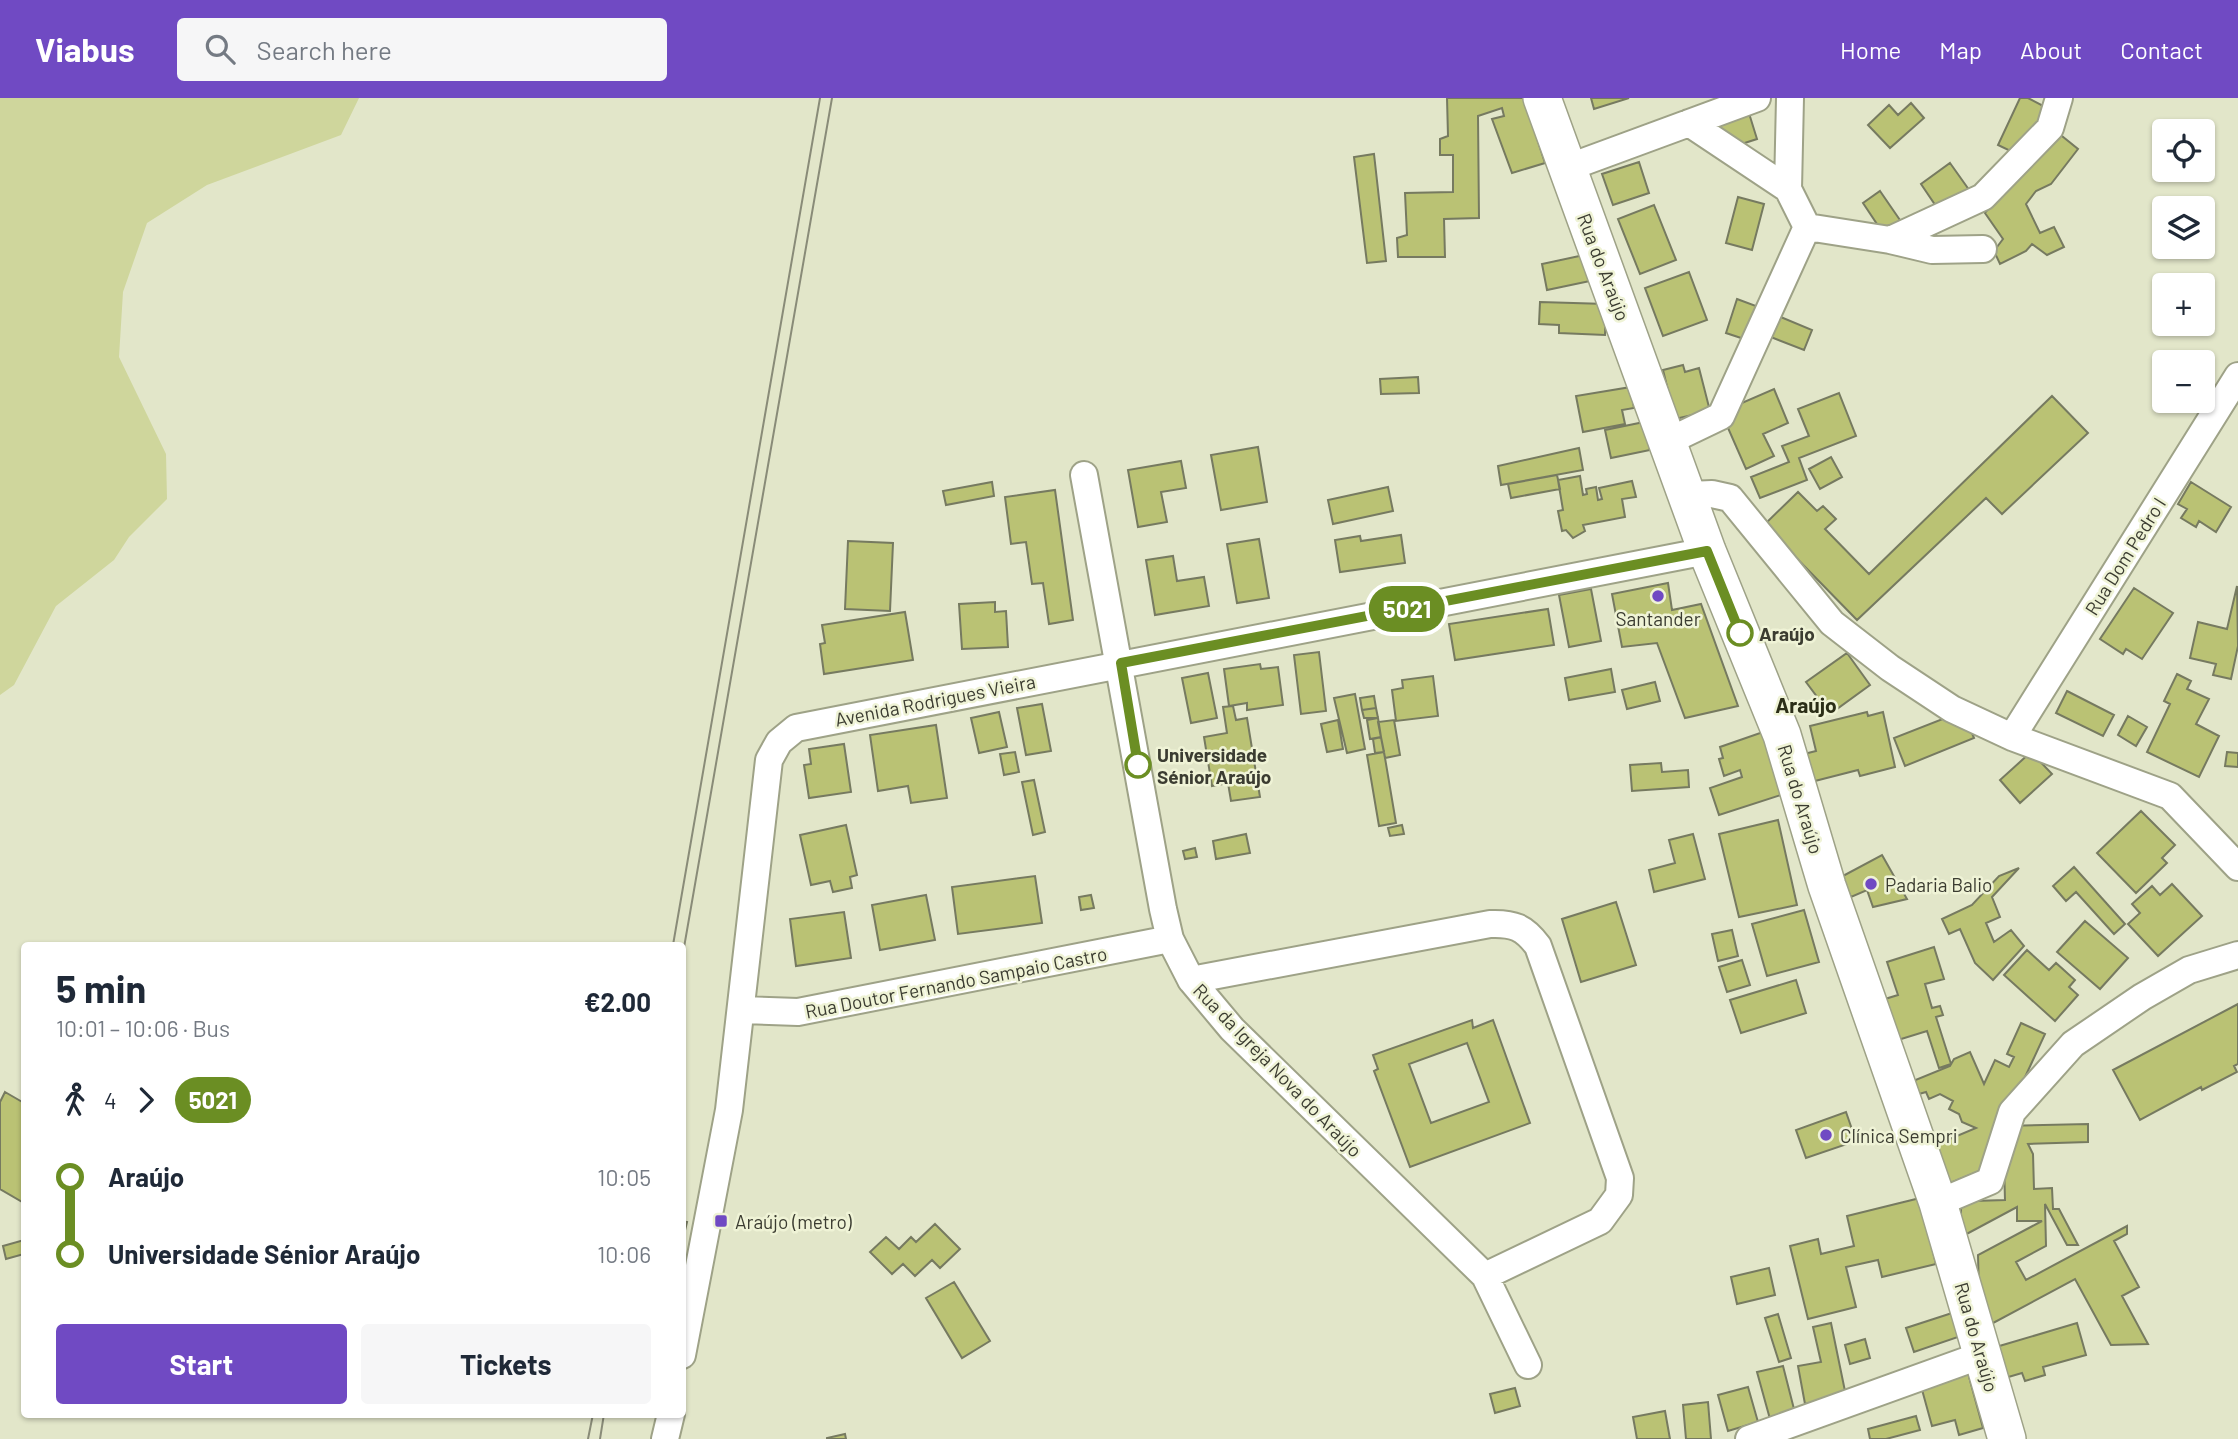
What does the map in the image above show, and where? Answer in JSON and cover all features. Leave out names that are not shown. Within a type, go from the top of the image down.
[{"type":"main road","name":"Rua do Araújo","points":[[1542,98],[1689,495],[1707,551],[1782,735],[1827,886],[1938,1203],[2006,1438]]},
{"type":"street","points":[[1567,168],[1757,98]]},
{"type":"street","points":[[1790,98],[1788,189],[1807,227]]},
{"type":"street","points":[[1890,240],[1983,197],[2050,128],[2059,98]]},
{"type":"street","points":[[1689,123],[1788,189]]},
{"type":"street","points":[[1807,227],[1890,240],[1932,250],[1983,249]]},
{"type":"street","points":[[1669,441],[1721,416],[1807,227]]},
{"type":"street","name":"Rua Dom Pedro I","points":[[2012,737],[2238,376]]},
{"type":"street","name":"Rua da Igreja Nova do Araújo","points":[[1084,475],[1121,663],[1170,939],[1191,980],[1232,1029],[1485,1276],[1528,1365]]},
{"type":"street","points":[[1689,495],[1712,494],[1730,498],[1832,623],[1890,668],[1952,709],[2012,737],[2170,796],[2238,867]]},
{"type":"street","name":"Avenida Rodrigues Vieira","points":[[686,1334],[729,1110],[769,760],[779,742],[796,728],[1707,551]]},
{"type":"street","points":[[1191,980],[1490,924],[1510,923],[1527,932],[1538,946],[1620,1178],[1619,1195],[1600,1222],[1485,1276]]},
{"type":"street","name":"Rua Doutor Fernando Sampaio Castro","points":[[741,1010],[799,1012],[1170,939]]},
{"type":"street","points":[[1938,1203],[1990,1181],[2012,1112],[2073,1044],[2142,997],[2189,970],[2238,955]]},
{"type":"street","points":[[1749,1439],[1982,1355]]},
{"type":"street","points":[[666,1439],[670,1418]]},
{"type":"green space","points":[[0,98],[359,98],[341,135],[207,185],[147,223],[123,292],[119,357],[166,454],[167,499],[129,537],[114,560],[56,606],[14,685],[0,695]]},
{"type":"building","points":[[1447,98],[1524,98],[1545,163],[1512,173],[1492,119],[1504,116],[1502,108],[1478,116],[1479,218],[1444,219],[1445,257],[1398,257],[1397,238],[1407,235],[1405,193],[1453,192],[1453,155],[1440,155],[1440,139],[1448,136]]},
{"type":"building","points":[[1591,98],[1629,98],[1594,109]]},
{"type":"building","points":[[2020,98],[2028,98],[2049,109],[2025,158],[1998,145]]},
{"type":"building","points":[[1911,103],[1924,118],[1890,148],[1868,125],[1889,105],[1898,115]]},
{"type":"building","points":[[1748,110],[1757,139],[1726,149],[1716,120]]},
{"type":"building","points":[[2052,128],[2078,149],[2051,184],[2036,191],[2026,204],[2040,233],[2054,227],[2064,247],[2047,255],[2032,244],[2026,251],[2000,264],[1994,251],[2003,239],[1985,213]]},
{"type":"building","points":[[1374,154],[1386,261],[1367,263],[1354,157]]},
{"type":"building","points":[[1639,162],[1649,193],[1613,205],[1602,174]]},
{"type":"building","points":[[1950,163],[1972,194],[1942,215],[1921,184]]},
{"type":"building","points":[[1880,191],[1902,223],[1885,236],[1863,203]]},
{"type":"building","points":[[1738,197],[1764,204],[1752,250],[1726,243]]},
{"type":"building","points":[[1654,205],[1676,260],[1640,274],[1618,219]]},
{"type":"building","points":[[1584,255],[1590,281],[1547,290],[1542,264]]},
{"type":"building","points":[[1689,272],[1707,320],[1663,336],[1645,288]]},
{"type":"building","points":[[1737,299],[1756,306],[1744,339],[1726,333]]},
{"type":"building","points":[[1540,302],[1606,304],[1605,335],[1559,333],[1559,325],[1539,324]]},
{"type":"building","points":[[1766,311],[1812,330],[1804,350],[1758,332]]},
{"type":"building","points":[[1683,365],[1685,372],[1699,368],[1710,411],[1675,419],[1663,370]]},
{"type":"building","points":[[1418,377],[1419,393],[1381,394],[1380,379]]},
{"type":"building","points":[[1631,387],[1634,408],[1622,410],[1625,424],[1583,432],[1576,396]]},
{"type":"building","points":[[1774,389],[1788,423],[1763,434],[1774,456],[1746,469],[1721,412]]},
{"type":"building","points":[[1839,393],[1856,436],[1799,458],[1807,480],[1760,498],[1751,477],[1789,462],[1782,446],[1809,436],[1798,409]]},
{"type":"building","points":[[2052,396],[2088,433],[2002,514],[1986,498],[1857,620],[1764,525],[1798,492],[1817,511],[1823,506],[1836,519],[1825,529],[1869,574]]},
{"type":"building","points":[[1644,422],[1650,450],[1611,458],[1605,430]]},
{"type":"building","points":[[1258,447],[1267,502],[1221,510],[1211,455]]},
{"type":"building","points":[[1579,448],[1583,470],[1501,485],[1498,466]]},
{"type":"building","points":[[1831,457],[1842,477],[1820,489],[1809,469]]},
{"type":"building","points":[[1181,461],[1186,488],[1161,492],[1167,522],[1138,527],[1128,470]]},
{"type":"building","points":[[1557,475],[1560,489],[1511,498],[1508,484]]},
{"type":"building","points":[[1580,476],[1583,495],[1587,494],[1586,489],[1596,487],[1598,500],[1602,499],[1599,488],[1632,481],[1636,497],[1622,499],[1625,517],[1583,525],[1585,531],[1573,538],[1566,530],[1562,531],[1558,511],[1563,510],[1558,480]]},
{"type":"building","points":[[992,482],[994,496],[946,505],[943,491]]},
{"type":"building","points":[[2191,482],[2231,507],[2216,532],[2199,521],[2196,527],[2181,518],[2187,509],[2178,504]]},
{"type":"building","points":[[1388,487],[1393,511],[1333,524],[1328,500]]},
{"type":"building","points":[[1055,490],[1073,620],[1049,624],[1043,583],[1032,584],[1026,542],[1011,544],[1005,497]]},
{"type":"building","points":[[1401,535],[1405,563],[1340,572],[1335,540],[1360,536],[1361,541]]},
{"type":"building","points":[[1259,539],[1269,598],[1237,603],[1227,544]]},
{"type":"building","points":[[848,541],[893,543],[890,611],[845,609]]},
{"type":"building","points":[[1173,556],[1177,581],[1204,577],[1209,606],[1155,615],[1146,560]]},
{"type":"building","points":[[1668,583],[1672,610],[1701,604],[1738,706],[1685,718],[1657,643],[1622,647],[1612,594]]},
{"type":"building","points":[[2237,586],[2238,646],[2231,679],[2213,675],[2216,664],[2190,658],[2198,622],[2227,629]]},
{"type":"building","points":[[2134,588],[2173,613],[2142,659],[2126,649],[2123,654],[2100,639]]},
{"type":"building","points":[[1591,589],[1601,641],[1569,647],[1559,595]]},
{"type":"building","points":[[995,602],[995,612],[1006,611],[1008,647],[962,649],[959,604]]},
{"type":"building","points":[[1548,609],[1554,645],[1455,660],[1449,624]]},
{"type":"building","points":[[905,612],[913,660],[824,674],[820,644],[825,643],[822,625]]},
{"type":"building","points":[[1319,652],[1326,711],[1301,714],[1294,655]]},
{"type":"building","points":[[1847,653],[1870,685],[1830,714],[1806,682]]},
{"type":"building","points":[[1260,664],[1261,669],[1278,667],[1283,705],[1247,710],[1247,703],[1229,706],[1224,669]]},
{"type":"building","points":[[1611,669],[1615,692],[1569,700],[1565,678]]},
{"type":"building","points":[[1208,673],[1217,718],[1191,723],[1182,678]]},
{"type":"building","points":[[2177,674],[2191,681],[2187,689],[2209,699],[2196,724],[2219,736],[2199,777],[2147,752],[2170,704],[2164,701]]},
{"type":"building","points":[[1433,676],[1438,716],[1396,721],[1392,690],[1403,688],[1402,680]]},
{"type":"building","points":[[1655,682],[1660,701],[1627,709],[1622,690]]},
{"type":"building","points":[[2067,691],[2114,715],[2103,736],[2056,713]]},
{"type":"building","points":[[1355,694],[1365,749],[1347,753],[1334,698]]},
{"type":"building","points":[[1374,696],[1376,708],[1362,710],[1360,698]]},
{"type":"building","points":[[1042,704],[1051,751],[1026,755],[1017,708]]},
{"type":"building","points":[[1233,706],[1236,720],[1247,718],[1260,797],[1231,801],[1228,783],[1212,786],[1204,737],[1227,733],[1223,707]]},
{"type":"building","points":[[1376,708],[1378,718],[1364,718],[1362,710]]},
{"type":"building","points":[[1963,711],[1974,738],[1905,766],[1894,738]]},
{"type":"building","points":[[999,712],[1007,747],[979,753],[971,718]]},
{"type":"building","points":[[1867,712],[1868,716],[1883,712],[1895,767],[1860,776],[1858,770],[1811,782],[1804,754],[1816,751],[1810,726]]},
{"type":"building","points":[[2128,716],[2147,727],[2136,746],[2118,735]]},
{"type":"building","points":[[1378,718],[1381,737],[1370,739],[1367,720]]},
{"type":"building","points":[[1338,720],[1343,749],[1327,752],[1321,724]]},
{"type":"building","points":[[1394,720],[1400,755],[1385,758],[1378,722]]},
{"type":"building","points":[[936,725],[947,798],[911,803],[908,786],[878,791],[870,735]]},
{"type":"building","points":[[1763,732],[1784,794],[1719,815],[1710,788],[1742,777],[1740,770],[1724,776],[1719,759],[1723,758],[1720,747]]},
{"type":"building","points":[[1381,737],[1384,752],[1375,753],[1373,739]]},
{"type":"building","points":[[844,744],[851,792],[809,798],[804,765],[811,764],[809,749]]},
{"type":"building","points":[[1015,752],[1019,772],[1004,775],[1000,754]]},
{"type":"building","points":[[1384,752],[1396,823],[1379,826],[1367,755]]},
{"type":"building","points":[[2031,752],[2052,774],[2020,803],[2000,780]]},
{"type":"building","points":[[2227,752],[2238,753],[2238,767],[2225,766]]},
{"type":"building","points":[[1661,763],[1662,772],[1688,770],[1689,787],[1632,791],[1630,765]]},
{"type":"building","points":[[1034,780],[1045,832],[1033,835],[1022,782]]},
{"type":"building","points":[[2141,811],[2175,845],[2162,858],[2167,863],[2136,893],[2097,853]]},
{"type":"building","points":[[1778,820],[1797,905],[1739,917],[1719,834]]},
{"type":"building","points":[[846,825],[857,875],[850,877],[852,888],[833,892],[830,881],[811,885],[800,835]]},
{"type":"building","points":[[1402,825],[1404,834],[1390,836],[1388,828]]},
{"type":"building","points":[[1246,834],[1250,853],[1216,859],[1213,841]]},
{"type":"building","points":[[1693,834],[1705,879],[1654,892],[1649,870],[1675,863],[1669,840]]},
{"type":"building","points":[[1195,848],[1197,857],[1185,859],[1183,851]]},
{"type":"building","name":"Padaria Balio","points":[[1882,855],[1907,899],[1873,907],[1867,890],[1851,897],[1841,877]]},
{"type":"building","points":[[2074,867],[2125,924],[2114,934],[2076,892],[2066,901],[2053,886]]},
{"type":"building","points":[[2019,868],[1992,897],[2000,917],[1986,923],[1994,942],[2011,930],[2024,946],[1993,980],[1975,963],[1960,929],[1949,934],[1942,919],[1972,905],[1999,876]]},
{"type":"building","points":[[1035,876],[1042,923],[958,934],[952,887]]},
{"type":"building","points":[[2172,884],[2202,916],[2158,956],[2128,924],[2140,913],[2132,904],[2152,886],[2160,895]]},
{"type":"building","points":[[926,895],[935,940],[880,950],[872,905]]},
{"type":"building","points":[[1091,895],[1094,908],[1081,910],[1079,897]]},
{"type":"building","points":[[1616,902],[1636,965],[1581,982],[1562,919]]},
{"type":"building","points":[[1804,910],[1819,962],[1767,976],[1752,924]]},
{"type":"building","points":[[844,912],[851,958],[796,966],[790,919]]},
{"type":"building","points":[[2085,921],[2128,958],[2100,989],[2057,952]]},
{"type":"building","points":[[1732,930],[1738,956],[1718,961],[1712,934]]},
{"type":"building","points":[[1934,947],[1944,979],[1925,984],[1932,1008],[1940,1006],[1943,1015],[1936,1017],[1951,1064],[1939,1068],[1927,1031],[1898,1040],[1885,999],[1898,995],[1887,962]]},
{"type":"building","points":[[2027,950],[2049,970],[2056,963],[2075,980],[2069,987],[2078,995],[2055,1021],[2004,975]]},
{"type":"building","points":[[1742,960],[1750,985],[1727,992],[1719,967]]},
{"type":"building","points":[[1796,980],[1806,1013],[1741,1033],[1730,1000]]},
{"type":"building","points":[[2238,1004],[2238,1064],[2234,1066],[2237,1072],[2202,1090],[2201,1087],[2140,1120],[2113,1070]]},
{"type":"building","points":[[1472,1020],[1473,1028],[1493,1020],[1530,1123],[1410,1167],[1374,1071],[1378,1069],[1373,1055]],"holes":[[[1467,1043],[1489,1102],[1431,1123],[1409,1064]]]},
{"type":"building","points":[[2021,1023],[2045,1034],[1982,1170],[1948,1184],[1933,1146],[1976,1128],[1962,1122],[1959,1114],[1949,1109],[1953,1101],[1940,1094],[1929,1099],[1926,1092],[1919,1094],[1913,1081],[1950,1066],[1954,1059],[1970,1052],[1984,1084],[1995,1060],[2009,1067],[2014,1057],[2007,1054]]},
{"type":"building","points":[[5,1092],[21,1101],[21,1201],[0,1189],[0,1102]]},
{"type":"building","name":"Clínica Sempri","points":[[1846,1112],[1856,1141],[1806,1158],[1796,1130]]},
{"type":"building","points":[[2088,1124],[2088,1142],[2028,1144],[2033,1154],[2034,1189],[2052,1188],[2053,1209],[2059,1209],[2078,1245],[2067,1245],[2045,1204],[2046,1246],[2016,1262],[2026,1280],[2127,1226],[2127,1234],[2114,1241],[2139,1287],[2122,1296],[2148,1344],[2111,1345],[2075,1279],[1980,1330],[1978,1255],[2042,1221],[2017,1221],[2017,1207],[1961,1237],[1961,1208],[1973,1201],[2005,1200],[2003,1126]]},
{"type":"building","points":[[1920,1198],[1936,1264],[1882,1277],[1878,1260],[1846,1267],[1856,1307],[1808,1319],[1790,1246],[1818,1239],[1821,1254],[1854,1246],[1847,1216]]},
{"type":"building","points":[[935,1224],[960,1249],[940,1268],[932,1260],[915,1276],[903,1264],[892,1274],[870,1252],[886,1237],[899,1249],[911,1237],[916,1242]]},
{"type":"building","points":[[21,1241],[21,1255],[6,1259],[3,1246]]},
{"type":"building","points":[[1769,1268],[1775,1295],[1737,1304],[1731,1277]]},
{"type":"building","points":[[954,1282],[990,1341],[962,1358],[926,1298]]},
{"type":"building","points":[[1952,1313],[1961,1336],[1914,1352],[1906,1328]]},
{"type":"building","points":[[1778,1314],[1791,1358],[1779,1362],[1765,1318]]},
{"type":"building","points":[[1831,1323],[1846,1396],[1805,1404],[1798,1366],[1821,1362],[1813,1327]]},
{"type":"building","points":[[2077,1323],[2086,1355],[2043,1367],[2045,1375],[2025,1381],[2022,1373],[2005,1378],[1996,1347]]},
{"type":"building","points":[[1865,1339],[1870,1358],[1850,1364],[1845,1345]]},
{"type":"building","points":[[1783,1366],[1795,1413],[1770,1419],[1757,1372]]},
{"type":"building","points":[[1968,1373],[1983,1428],[1959,1435],[1955,1420],[1932,1426],[1921,1386]]},
{"type":"building","points":[[1748,1387],[1758,1422],[1728,1431],[1718,1395]]},
{"type":"building","points":[[1515,1388],[1520,1406],[1495,1413],[1490,1394]]},
{"type":"building","points":[[1708,1402],[1711,1439],[1686,1439],[1683,1405]]},
{"type":"building","points":[[1665,1411],[1670,1439],[1637,1439],[1633,1417]]},
{"type":"building","points":[[1916,1416],[1920,1430],[1886,1439],[1870,1439],[1868,1429]]},
{"type":"building","points":[[845,1434],[846,1439],[827,1439],[827,1438]]},
{"type":"tram line","points":[[674,942],[820,98]]},
{"type":"tram line","points":[[685,942],[832,98]]},
{"type":"tram line","points":[[588,1439],[592,1418]]},
{"type":"tram line","points":[[600,1439],[603,1418]]},
{"type":"bus line","name":"5021","points":[[1138,765],[1121,663],[1707,551],[1740,633]]},
{"type":"place","name":"Santander","points":[[1658,596]]},
{"type":"place","name":"Araújo","points":[[1740,633]]},
{"type":"place","name":"Universidade Sénior Araújo","points":[[1138,765]]},
{"type":"place","name":"Padaria Balio","points":[[1871,884]]},
{"type":"place","name":"Clínica Sempri","points":[[1826,1135]]},
{"type":"place","name":"Araújo (metro)","points":[[721,1221]]},
{"type":"district","name":"Araújo","points":[[1806,704]]}]
